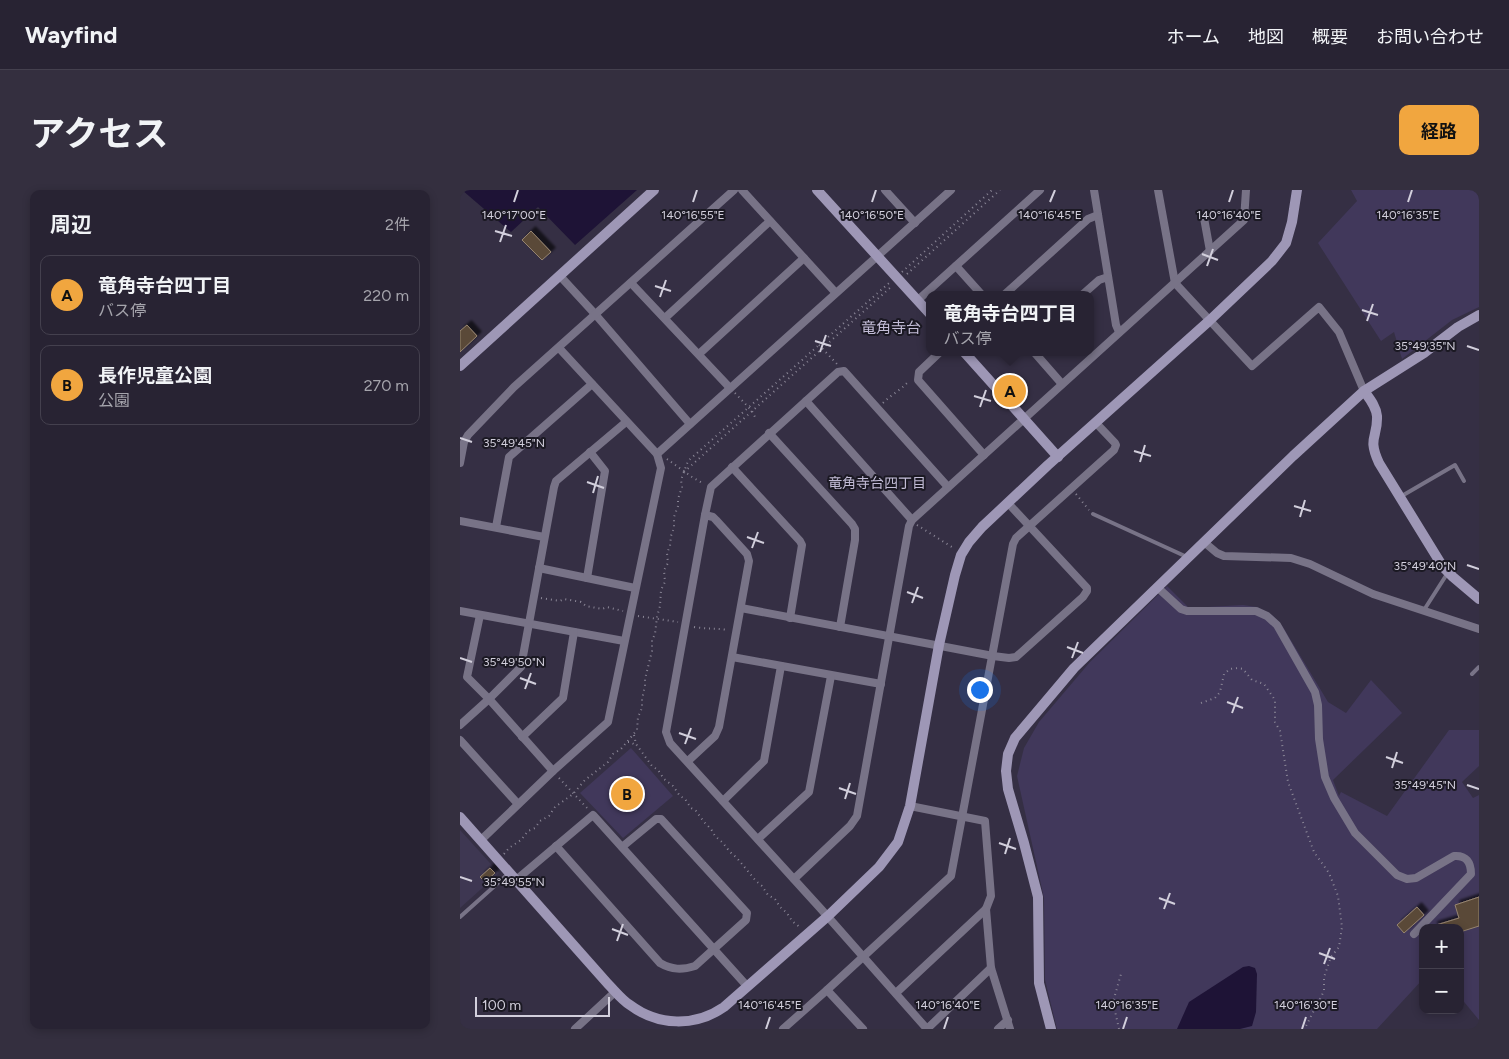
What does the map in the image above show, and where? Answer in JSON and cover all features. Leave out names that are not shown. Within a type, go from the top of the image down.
[{"type":"street","points":[[460,366],[654,190]]},
{"type":"street","points":[[460,463],[464,442],[468,435],[514,387],[734,190]]},
{"type":"street","points":[[742,190],[836,292]]},
{"type":"street","points":[[817,190],[926,309]]},
{"type":"street","points":[[885,190],[915,223]]},
{"type":"street","points":[[657,454],[950,190]]},
{"type":"street","points":[[928,291],[1040,190]]},
{"type":"street","points":[[1094,190],[1116,325],[1119,332]]},
{"type":"street","points":[[1094,355],[1244,220],[1246,190]]},
{"type":"street","points":[[460,817],[615,992],[629,1005],[653,1018],[677,1022],[696,1020],[715,1013],[828,916],[893,851],[901,836],[910,806],[939,645],[955,575],[961,555],[974,535],[1272,261],[1286,242],[1292,222],[1297,190]]},
{"type":"street","points":[[1159,191],[1176,283],[1252,366],[1319,306],[1339,332],[1364,391],[1375,407],[1377,416],[1372,442],[1373,450],[1433,552],[1448,572],[1479,598]]},
{"type":"street","points":[[1008,291],[1088,219],[1098,215]]},
{"type":"street","points":[[1204,218],[1210,251]]},
{"type":"street","points":[[665,318],[770,221]]},
{"type":"street","points":[[699,354],[804,258]]},
{"type":"street","points":[[956,266],[978,291]]},
{"type":"street","points":[[560,276],[690,424]]},
{"type":"street","points":[[1087,291],[1099,280],[1108,278]]},
{"type":"street","points":[[631,283],[730,388]]},
{"type":"street","points":[[918,300],[926,293]]},
{"type":"street","points":[[1051,1029],[1040,983],[1038,897],[1008,789],[1006,771],[1008,754],[1015,738],[1074,668],[1364,391],[1424,353],[1458,327],[1479,315]]},
{"type":"street","points":[[481,840],[553,771],[608,722],[661,468],[657,454],[558,348]]},
{"type":"street","points":[[936,356],[919,372],[917,378],[984,455]]},
{"type":"street","points":[[968,356],[1058,456]]},
{"type":"street","points":[[1038,356],[1062,384]]},
{"type":"street","points":[[794,879],[850,826],[857,816],[909,526],[912,520],[1093,356]]},
{"type":"street","points":[[948,487],[842,370],[769,433],[711,487],[666,732],[670,743],[828,916],[927,1029],[991,968]]},
{"type":"street","points":[[496,527],[509,457],[592,384]]},
{"type":"street","points":[[806,401],[912,520]]},
{"type":"street","points":[[460,725],[521,667],[556,481],[626,422]]},
{"type":"street","points":[[783,1029],[949,879],[953,871],[1013,544],[1016,538],[1114,450],[1115,443],[1096,423]]},
{"type":"street","points":[[769,433],[855,529],[855,540],[840,627]]},
{"type":"street","points":[[587,578],[605,471],[590,452]]},
{"type":"street","points":[[732,467],[800,541],[802,546],[790,618]]},
{"type":"street","points":[[741,608],[993,656],[1009,658],[1019,655],[1083,597],[1087,591],[1085,585],[1008,503]]},
{"type":"street","points":[[688,762],[717,732],[749,557],[713,517],[705,515]]},
{"type":"street","points":[[460,520],[544,537]]},
{"type":"street","points":[[1204,542],[1217,553],[1224,556],[1291,558],[1310,564],[1373,594],[1422,612],[1479,629]]},
{"type":"street","points":[[539,568],[635,588]]},
{"type":"street","points":[[1157,587],[1181,609],[1187,611],[1256,611],[1267,616],[1277,625],[1315,692],[1318,705],[1319,740],[1325,777],[1334,798],[1355,833],[1398,875],[1407,879],[1416,878],[1454,856],[1461,855],[1467,859],[1471,867],[1471,874],[1414,934]]},
{"type":"street","points":[[460,611],[624,641]]},
{"type":"street","points":[[480,615],[467,677],[553,771]]},
{"type":"street","points":[[522,737],[563,698],[574,632]]},
{"type":"street","points":[[732,657],[881,684]]},
{"type":"street","points":[[723,801],[764,761],[781,666]]},
{"type":"street","points":[[758,839],[809,792],[831,676]]},
{"type":"street","points":[[460,740],[518,804]]},
{"type":"street","points":[[910,806],[985,821],[990,896],[986,909],[991,968],[1010,1029]]},
{"type":"street","points":[[513,876],[556,846],[593,815],[747,986]]},
{"type":"street","points":[[556,846],[660,963],[675,969],[686,969],[695,966],[746,920],[747,913],[661,819],[656,819],[622,847]]},
{"type":"street","points":[[896,993],[986,909]]},
{"type":"street","points":[[827,990],[859,1028]]},
{"type":"street","points":[[578,1028],[615,992]]},
{"type":"street","points":[[998,1029],[1008,1020]]},
{"type":"lane","points":[[1399,497],[1455,465],[1464,481]]},
{"type":"lane","points":[[1092,513],[1189,558]]},
{"type":"lane","points":[[1422,612],[1448,572]]},
{"type":"lane","points":[[1472,674],[1479,667]]},
{"type":"lane","points":[[460,917],[513,876]]},
{"type":"path","points":[[900,273],[992,190]]},
{"type":"path","points":[[904,277],[1000,190]]},
{"type":"path","points":[[684,472],[688,461],[890,282]]},
{"type":"path","points":[[684,472],[893,285]]},
{"type":"path","points":[[819,345],[842,370]]},
{"type":"path","points":[[878,409],[892,394],[898,392],[910,380],[917,378]]},
{"type":"path","points":[[730,388],[752,411],[755,417]]},
{"type":"path","points":[[665,457],[684,472],[711,487]]},
{"type":"path","points":[[1074,492],[1092,513]]},
{"type":"path","points":[[912,520],[935,537],[956,549]]},
{"type":"path","points":[[1201,703],[1216,698],[1220,692],[1224,674],[1230,669],[1238,668],[1243,669],[1252,680],[1264,684],[1275,700],[1275,722],[1280,731],[1288,782],[1314,852],[1329,873],[1338,896],[1342,927],[1339,947],[1331,957],[1324,977],[1324,991],[1306,1029]]},
{"type":"path","points":[[634,734],[637,746],[652,766],[687,801],[690,808],[699,814],[712,829],[715,836],[802,930]]},
{"type":"path","points":[[626,743],[630,742],[637,746]]},
{"type":"path","points":[[553,771],[593,815]]},
{"type":"path","points":[[1119,1029],[1113,1002],[1121,974]]},
{"type":"shaded area","points":[[462,190],[637,190],[575,245],[538,207],[511,232]]},
{"type":"shaded area","points":[[1351,190],[1479,190],[1479,307],[1452,320],[1402,359],[1394,332],[1381,341],[1318,243],[1357,201]]},
{"type":"shaded area","points":[[1167,586],[1189,608],[1243,605],[1257,607],[1272,615],[1283,627],[1328,702],[1346,713],[1371,680],[1402,713],[1333,780],[1339,796],[1341,792],[1387,816],[1449,730],[1479,730],[1479,766],[1462,782],[1473,798],[1479,795],[1479,1020],[1464,1002],[1464,924],[1419,924],[1419,983],[1377,1029],[1057,1029],[1045,980],[1044,898],[1017,776],[1024,748],[1039,722],[1090,662]]},
{"type":"shaded area","points":[[631,748],[673,796],[623,838],[580,793]]},
{"type":"shaded area","points":[[460,830],[499,873],[460,908]]},
{"type":"shaded area","points":[[1243,967],[1255,968],[1257,974],[1256,1012],[1252,1026],[1240,1029],[1177,1029],[1189,1002]]},
{"type":"building","points":[[531,231],[551,252],[542,260],[522,240]]},
{"type":"building","points":[[467,325],[477,336],[460,352],[460,331]]},
{"type":"building","points":[[490,868],[495,873],[485,882],[480,877]]},
{"type":"building","points":[[1479,897],[1479,926],[1464,931],[1464,924],[1440,924],[1459,918],[1455,905]]},
{"type":"building","points":[[1417,907],[1424,915],[1404,933],[1397,925]]},
{"type":"place","name":"竜角寺台四丁目","points":[[1010,391]]},
{"type":"place","name":"長作児童公園","points":[[627,794]]},
{"type":"district","name":"竜角寺台","points":[[891,328]]},
{"type":"district","name":"竜角寺台四丁目","points":[[877,483]]}]
